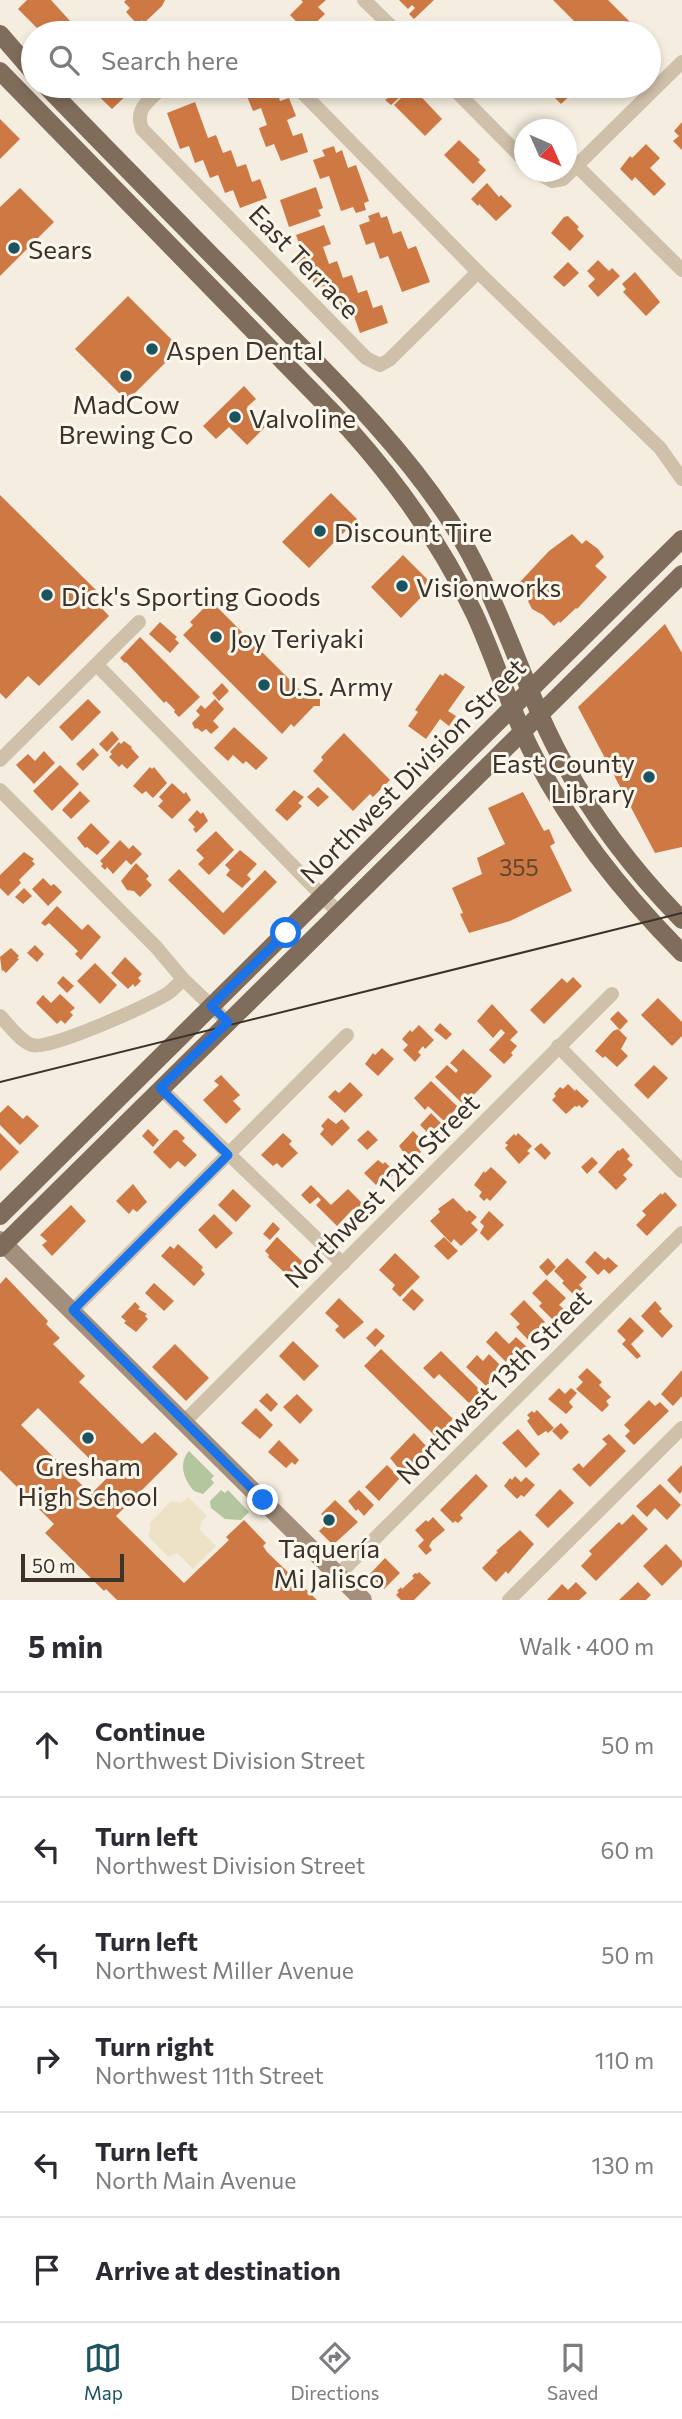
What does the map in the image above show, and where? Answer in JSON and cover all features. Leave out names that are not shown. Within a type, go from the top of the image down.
[{"type":"main road","points":[[0,34],[21,58]]},
{"type":"main road","points":[[0,71],[21,93]]},
{"type":"main road","points":[[26,98],[368,449],[416,513],[457,580],[475,616],[512,708],[556,796],[586,842],[628,896],[682,953]]},
{"type":"main road","points":[[58,98],[352,398],[412,466],[453,524],[476,566],[499,612],[541,714],[577,785],[634,866],[682,920]]},
{"type":"main road","name":"Northwest Division Street","points":[[0,1216],[682,540]]},
{"type":"main road","name":"Northwest Division Street","points":[[1,1244],[682,574]]},
{"type":"street","points":[[363,0],[385,21]]},
{"type":"street","points":[[661,83],[682,62]]},
{"type":"street","name":"East Terrace","points":[[152,98],[141,109],[138,119],[142,130],[366,358],[380,365],[389,360],[478,272]]},
{"type":"street","points":[[308,98],[478,272],[660,448],[682,479]]},
{"type":"street","points":[[463,98],[514,150]]},
{"type":"street","points":[[646,98],[577,166],[682,270]]},
{"type":"street","points":[[0,760],[139,622]]},
{"type":"street","points":[[97,665],[338,912]]},
{"type":"street","points":[[0,790],[228,1022]]},
{"type":"street","points":[[0,1016],[33,1046],[43,1046],[91,1029],[169,993],[183,979]]},
{"type":"street","name":"Northwest 12th Street","points":[[184,1422],[612,994]]},
{"type":"street","points":[[73,1310],[347,1035]]},
{"type":"street","points":[[558,1046],[682,1171]]},
{"type":"street","points":[[160,1088],[343,1264]]},
{"type":"street","name":"Northwest 13th Street","points":[[338,1575],[682,1233]]},
{"type":"street","points":[[1,1244],[73,1310],[363,1600]]},
{"type":"street","points":[[509,1600],[682,1428]]},
{"type":"green space","points":[[189,1451],[214,1476],[211,1479],[214,1483],[203,1494],[194,1491],[185,1477],[183,1466]]},
{"type":"green space","points":[[221,1490],[225,1493],[228,1490],[249,1512],[241,1520],[225,1519],[211,1508],[210,1501]]},
{"type":"shaded area","points":[[188,1497],[207,1516],[201,1522],[200,1530],[216,1546],[193,1569],[177,1553],[168,1557],[148,1536],[151,1527],[149,1524],[171,1501],[181,1503]]},
{"type":"building","points":[[27,0],[51,0],[70,21],[30,21],[18,9]]},
{"type":"building","points":[[165,0],[146,21],[134,21],[126,12],[130,8],[124,2]]},
{"type":"building","points":[[301,0],[326,0],[318,7],[325,14],[318,21],[296,21],[290,15],[303,2]]},
{"type":"building","points":[[399,0],[434,0],[414,19],[409,14],[415,8],[412,5],[408,9]]},
{"type":"building","points":[[553,0],[608,0],[629,21],[574,21]]},
{"type":"building","points":[[101,98],[124,98],[112,109]]},
{"type":"building","points":[[248,98],[279,98],[280,101],[289,98],[296,116],[287,120],[293,136],[302,133],[308,152],[281,161],[274,144],[266,147],[261,134],[259,128],[267,125],[261,108],[253,111]]},
{"type":"building","points":[[388,98],[399,98],[391,105],[385,100]]},
{"type":"building","points":[[401,98],[422,98],[442,119],[425,136],[394,105]]},
{"type":"building","points":[[555,98],[567,98],[561,104]]},
{"type":"building","points":[[195,102],[208,138],[216,135],[223,153],[231,150],[237,167],[246,164],[252,182],[260,179],[267,198],[240,208],[233,190],[225,193],[218,175],[210,178],[203,160],[195,163],[189,146],[180,149],[167,113]]},
{"type":"building","points":[[0,119],[20,139],[0,159]]},
{"type":"building","points":[[682,122],[682,150],[673,141],[679,136],[674,131]]},
{"type":"building","points":[[459,140],[480,160],[478,162],[486,170],[473,184],[444,155]]},
{"type":"building","points":[[646,144],[660,158],[650,168],[666,184],[654,196],[635,177],[632,181],[620,169],[630,156],[632,158]]},
{"type":"building","points":[[334,146],[336,153],[342,150],[348,168],[356,165],[369,201],[364,203],[366,210],[356,213],[353,207],[341,211],[329,176],[320,179],[313,160],[325,156],[322,150]]},
{"type":"building","points":[[487,183],[499,197],[501,195],[512,206],[496,221],[471,199]]},
{"type":"building","points":[[316,187],[323,208],[318,210],[321,216],[289,227],[280,200]]},
{"type":"building","name":"Sears","points":[[20,188],[54,222],[0,276],[0,207]]},
{"type":"building","points":[[379,212],[381,218],[387,216],[393,234],[401,231],[408,249],[416,246],[430,282],[402,292],[388,256],[380,259],[374,242],[366,245],[359,225],[370,221],[368,216]]},
{"type":"building","points":[[568,216],[584,236],[570,251],[551,233],[564,217]]},
{"type":"building","points":[[324,225],[331,244],[323,247],[329,264],[337,261],[343,278],[352,275],[358,293],[367,290],[373,308],[382,305],[388,323],[360,333],[354,316],[346,318],[339,300],[330,303],[324,286],[316,289],[309,271],[301,274],[294,255],[302,252],[296,235]]},
{"type":"building","points":[[598,260],[609,271],[612,268],[620,276],[598,297],[588,286],[595,279],[587,271]]},
{"type":"building","points":[[568,262],[579,273],[564,287],[553,277]]},
{"type":"building","points":[[635,272],[660,302],[646,316],[623,292],[626,289],[622,284]]},
{"type":"building","points":[[128,296],[180,348],[127,401],[75,349]]},
{"type":"building","name":"Valvoline","points":[[244,386],[256,399],[247,407],[266,426],[247,445],[229,427],[216,439],[203,426]]},
{"type":"building","name":"Discount Tire","points":[[331,493],[357,519],[309,568],[282,542]]},
{"type":"building","name":"Dick's Sporting Goods","points":[[0,495],[98,592],[92,598],[109,616],[39,686],[28,676],[6,699],[0,693]]},
{"type":"building","points":[[572,534],[582,544],[586,540],[598,549],[604,557],[595,566],[607,577],[577,609],[554,626],[532,609],[528,601],[533,596],[520,582],[549,551]]},
{"type":"building","name":"Visionworks","points":[[403,555],[433,585],[401,618],[371,587]]},
{"type":"building","points":[[211,601],[309,699],[320,699],[320,706],[314,706],[294,727],[291,724],[282,734],[183,635],[193,625],[190,622]]},
{"type":"building","points":[[160,622],[177,637],[175,639],[179,643],[170,653],[149,634]]},
{"type":"building","name":"East County Library","points":[[665,624],[682,653],[682,847],[655,853],[578,707]]},
{"type":"building","points":[[140,637],[200,697],[179,717],[166,701],[164,703],[120,658]]},
{"type":"building","points":[[445,673],[465,687],[448,711],[456,716],[449,726],[440,719],[426,739],[408,726],[418,712],[415,710],[440,674],[443,676]]},
{"type":"building","points":[[222,683],[229,691],[219,701],[212,693]]},
{"type":"building","points":[[88,699],[101,712],[72,741],[59,727]]},
{"type":"building","points":[[215,699],[224,709],[213,721],[219,727],[211,734],[206,729],[202,732],[195,729],[192,723],[200,715],[196,711],[201,705],[205,709]]},
{"type":"building","points":[[234,727],[268,758],[256,770],[233,755],[228,761],[214,748]]},
{"type":"building","points":[[112,731],[119,739],[107,752],[99,744]]},
{"type":"building","points":[[344,733],[390,780],[373,797],[370,794],[353,811],[313,771],[323,760],[321,757]]},
{"type":"building","points":[[124,741],[139,757],[127,769],[122,764],[119,767],[109,757],[119,742],[121,744]]},
{"type":"building","points":[[93,748],[99,755],[83,771],[76,764]]},
{"type":"building","points":[[44,751],[55,763],[34,784],[16,765],[28,754],[35,761]]},
{"type":"building","points":[[60,765],[79,784],[52,811],[33,791]]},
{"type":"building","points":[[150,767],[154,767],[167,783],[153,798],[146,791],[142,794],[133,786]]},
{"type":"building","points":[[172,783],[184,794],[186,792],[191,800],[172,819],[158,806],[163,801],[159,797]]},
{"type":"building","points":[[318,787],[329,797],[318,807],[307,797]]},
{"type":"building","points":[[294,790],[304,797],[298,803],[302,806],[287,821],[275,810]]},
{"type":"building","points":[[80,791],[90,801],[71,819],[62,810]]},
{"type":"building","points":[[523,792],[544,831],[549,829],[555,843],[550,846],[572,891],[510,921],[469,933],[452,888],[482,874],[477,858],[505,844],[488,808]]},
{"type":"building","points":[[197,810],[201,814],[203,812],[208,821],[196,833],[193,829],[195,827],[188,820]]},
{"type":"building","points":[[91,823],[110,842],[97,855],[85,848],[77,838]]},
{"type":"building","points":[[216,831],[234,850],[209,875],[198,864],[204,858],[196,850]]},
{"type":"building","points":[[120,840],[129,849],[133,845],[142,854],[131,865],[126,860],[113,874],[107,867],[105,870],[101,866],[103,864],[100,861]]},
{"type":"building","points":[[240,850],[257,864],[247,875],[251,879],[242,888],[226,875],[230,870],[225,865]]},
{"type":"building","points":[[24,852],[34,859],[32,861],[35,864],[8,896],[0,888],[0,875]]},
{"type":"building","points":[[136,863],[149,876],[146,879],[152,885],[140,897],[134,891],[127,890],[121,881]]},
{"type":"building","points":[[179,869],[223,913],[265,870],[277,882],[224,935],[168,880]]},
{"type":"building","points":[[43,878],[62,892],[48,906],[32,889]]},
{"type":"building","points":[[24,888],[32,896],[23,904],[15,897]]},
{"type":"building","points":[[57,906],[82,930],[88,924],[101,937],[81,960],[75,954],[78,951],[49,923],[45,926],[41,923]]},
{"type":"building","points":[[35,945],[44,954],[37,962],[27,953]]},
{"type":"building","points":[[11,948],[19,959],[6,973],[3,970],[2,972],[0,957]]},
{"type":"building","points":[[125,957],[142,974],[138,978],[141,981],[128,989],[111,973]]},
{"type":"building","points":[[95,963],[117,985],[100,1004],[77,981]]},
{"type":"building","points":[[63,976],[74,986],[67,993],[57,983]]},
{"type":"building","points":[[573,977],[582,986],[544,1024],[530,1010],[562,978],[567,983]]},
{"type":"building","points":[[60,994],[75,1008],[70,1012],[73,1015],[65,1024],[61,1020],[57,1024],[36,1003],[43,995],[51,1003]]},
{"type":"building","points":[[658,998],[682,1022],[682,1036],[672,1046],[641,1015]]},
{"type":"building","points":[[492,1004],[518,1032],[510,1040],[517,1046],[504,1064],[489,1050],[505,1033],[501,1029],[493,1038],[477,1021]]},
{"type":"building","points":[[618,1011],[628,1021],[620,1030],[610,1019]]},
{"type":"building","points":[[440,1023],[452,1034],[446,1040],[434,1030]]},
{"type":"building","points":[[419,1025],[434,1040],[425,1049],[423,1046],[418,1052],[421,1055],[415,1062],[403,1050],[408,1045],[402,1039]]},
{"type":"building","points":[[618,1029],[627,1038],[621,1049],[628,1056],[617,1067],[595,1051]]},
{"type":"building","points":[[382,1048],[394,1059],[378,1076],[365,1064],[373,1053],[375,1055]]},
{"type":"building","points":[[463,1049],[492,1076],[464,1105],[435,1077],[447,1065],[456,1073],[458,1070],[450,1063]]},
{"type":"building","points":[[654,1065],[668,1078],[648,1099],[634,1085]]},
{"type":"building","points":[[221,1075],[240,1095],[233,1101],[241,1109],[226,1124],[203,1100],[219,1085],[214,1081]]},
{"type":"building","points":[[431,1081],[458,1107],[444,1121],[428,1106],[425,1110],[414,1098]]},
{"type":"building","points":[[350,1082],[363,1095],[345,1113],[328,1097],[335,1090],[339,1093]]},
{"type":"building","points":[[568,1084],[589,1101],[582,1108],[575,1106],[566,1114],[552,1100],[560,1087],[563,1089]]},
{"type":"building","points":[[8,1105],[23,1119],[27,1115],[39,1126],[20,1145],[0,1125],[0,1113]]},
{"type":"building","points":[[431,1113],[444,1126],[432,1137],[420,1125]]},
{"type":"building","points":[[328,1118],[336,1124],[342,1119],[350,1128],[332,1146],[320,1134],[324,1129],[321,1126]]},
{"type":"building","points":[[148,1129],[159,1140],[153,1147],[142,1136]]},
{"type":"building","points":[[174,1130],[185,1138],[182,1141],[197,1155],[185,1167],[178,1161],[170,1169],[153,1152]]},
{"type":"building","points":[[368,1130],[378,1140],[367,1150],[357,1140]]},
{"type":"building","points":[[413,1131],[425,1143],[419,1149],[421,1152],[418,1155],[416,1152],[409,1160],[399,1146]]},
{"type":"building","points":[[0,1133],[19,1152],[0,1171]]},
{"type":"building","points":[[283,1133],[292,1141],[289,1144],[298,1153],[282,1168],[277,1163],[273,1166],[261,1155]]},
{"type":"building","points":[[518,1133],[532,1146],[527,1151],[530,1153],[519,1164],[505,1148],[508,1145],[505,1143]]},
{"type":"building","points":[[541,1143],[551,1153],[545,1160],[534,1149]]},
{"type":"building","points":[[623,1148],[630,1156],[627,1159],[633,1165],[623,1175],[627,1179],[616,1190],[598,1172]]},
{"type":"building","points":[[592,1157],[598,1163],[587,1174],[581,1167]]},
{"type":"building","points":[[378,1160],[390,1167],[387,1169],[393,1175],[383,1185],[379,1181],[376,1185],[364,1173]]},
{"type":"building","points":[[491,1167],[507,1182],[490,1201],[487,1198],[484,1201],[479,1196],[482,1192],[474,1185],[484,1171],[485,1173]]},
{"type":"building","points":[[133,1184],[147,1202],[137,1212],[133,1209],[129,1214],[116,1201]]},
{"type":"building","points":[[311,1185],[331,1205],[348,1189],[363,1204],[355,1211],[353,1209],[337,1226],[316,1205],[321,1200],[318,1197],[310,1204],[301,1195]]},
{"type":"building","points":[[233,1189],[251,1206],[236,1222],[218,1205]]},
{"type":"building","points":[[665,1192],[677,1205],[647,1236],[636,1225],[646,1215],[642,1211]]},
{"type":"building","points":[[453,1198],[467,1212],[469,1210],[477,1217],[471,1223],[478,1230],[461,1246],[454,1239],[451,1243],[430,1221],[440,1212],[438,1209]]},
{"type":"building","points":[[71,1205],[86,1221],[52,1256],[42,1245],[47,1241],[40,1235]]},
{"type":"building","points":[[489,1211],[504,1225],[488,1241],[480,1233],[484,1226],[480,1222]]},
{"type":"building","points":[[214,1214],[233,1233],[216,1249],[198,1230]]},
{"type":"building","points":[[273,1222],[280,1229],[270,1240],[263,1234]]},
{"type":"building","points":[[277,1237],[303,1262],[288,1276],[265,1251]]},
{"type":"building","points":[[444,1237],[458,1251],[448,1260],[434,1246]]},
{"type":"building","points":[[178,1244],[203,1267],[201,1270],[205,1274],[194,1286],[161,1256],[170,1246],[174,1249]]},
{"type":"building","points":[[595,1251],[618,1266],[609,1274],[604,1269],[598,1275],[585,1262]]},
{"type":"building","points":[[395,1253],[420,1277],[400,1297],[392,1289],[395,1285],[379,1270]]},
{"type":"building","points":[[548,1258],[556,1267],[547,1276],[539,1267]]},
{"type":"building","points":[[567,1258],[587,1277],[579,1285],[584,1290],[577,1298],[554,1271]]},
{"type":"building","points":[[6,1277],[48,1321],[46,1324],[60,1338],[53,1344],[85,1376],[79,1382],[142,1444],[155,1432],[178,1454],[116,1516],[184,1583],[229,1540],[226,1537],[244,1520],[266,1543],[263,1546],[267,1552],[317,1600],[117,1600],[106,1589],[104,1591],[45,1533],[54,1524],[0,1470],[0,1284]],"holes":[[[38,1408],[108,1477],[91,1494],[21,1425]]]},
{"type":"building","points":[[546,1279],[566,1298],[559,1305],[564,1309],[561,1313],[563,1315],[555,1322],[539,1306],[542,1303],[532,1293]]},
{"type":"building","points":[[154,1283],[174,1301],[164,1311],[145,1293]]},
{"type":"building","points":[[412,1289],[424,1300],[414,1311],[402,1300]]},
{"type":"building","points":[[339,1298],[364,1322],[344,1339],[335,1330],[339,1326],[325,1313]]},
{"type":"building","points":[[524,1300],[545,1322],[538,1329],[542,1334],[532,1344],[516,1327],[520,1324],[510,1314]]},
{"type":"building","points":[[655,1301],[662,1309],[659,1311],[673,1326],[662,1338],[641,1316]]},
{"type":"building","points":[[135,1302],[140,1307],[138,1309],[147,1314],[145,1316],[148,1319],[136,1332],[124,1323],[126,1321],[121,1317]]},
{"type":"building","points":[[630,1317],[644,1331],[631,1344],[641,1356],[637,1359],[622,1344],[626,1340],[617,1331]]},
{"type":"building","points":[[376,1328],[385,1336],[375,1347],[366,1338]]},
{"type":"building","points":[[496,1331],[509,1344],[516,1337],[528,1348],[518,1357],[514,1353],[506,1362],[486,1342]]},
{"type":"building","points":[[293,1341],[319,1366],[304,1381],[279,1356]]},
{"type":"building","points":[[175,1344],[209,1378],[186,1401],[152,1367]]},
{"type":"building","points":[[381,1349],[453,1419],[436,1437],[364,1366]]},
{"type":"building","points":[[441,1351],[481,1391],[469,1403],[439,1374],[434,1379],[423,1368]]},
{"type":"building","points":[[489,1354],[505,1370],[486,1386],[466,1367],[477,1355],[483,1361]]},
{"type":"building","points":[[587,1368],[602,1382],[599,1385],[611,1397],[606,1401],[609,1405],[602,1412],[576,1389],[583,1382],[578,1377]]},
{"type":"building","points":[[682,1370],[682,1396],[673,1406],[661,1394]]},
{"type":"building","points":[[559,1388],[565,1394],[571,1388],[577,1393],[569,1402],[573,1407],[566,1414],[548,1399]]},
{"type":"building","points":[[267,1393],[278,1404],[271,1412],[259,1401]]},
{"type":"building","points":[[297,1394],[313,1410],[300,1424],[283,1407]]},
{"type":"building","points":[[649,1400],[655,1406],[660,1402],[669,1411],[634,1445],[625,1436],[630,1431],[624,1425]]},
{"type":"building","points":[[256,1408],[273,1425],[260,1439],[241,1423]]},
{"type":"building","points":[[537,1410],[554,1428],[538,1436],[527,1421],[530,1418],[527,1415]]},
{"type":"building","points":[[561,1423],[569,1432],[561,1440],[552,1431]]},
{"type":"building","points":[[518,1429],[540,1454],[526,1468],[502,1443]]},
{"type":"building","points":[[414,1433],[428,1448],[403,1474],[390,1458]]},
{"type":"building","points":[[609,1434],[626,1451],[590,1487],[572,1469],[579,1463],[583,1468],[607,1444],[602,1439]]},
{"type":"building","points":[[279,1440],[299,1460],[295,1465],[292,1462],[286,1468],[268,1452]]},
{"type":"building","points":[[387,1465],[400,1478],[379,1501],[365,1487]]},
{"type":"building","points":[[682,1465],[682,1491],[680,1494],[667,1480]]},
{"type":"building","points":[[476,1474],[488,1486],[460,1515],[463,1518],[458,1523],[453,1523],[440,1510]]},
{"type":"building","points":[[515,1476],[521,1482],[526,1477],[535,1485],[524,1497],[521,1495],[517,1499],[504,1486]]},
{"type":"building","points":[[660,1484],[681,1505],[667,1520],[655,1508],[647,1517],[636,1506]]},
{"type":"building","points":[[560,1489],[574,1503],[548,1528],[535,1515]]},
{"type":"building","points":[[359,1490],[374,1505],[364,1516],[348,1501]]},
{"type":"building","points":[[335,1500],[358,1522],[333,1545],[319,1531],[329,1522],[321,1514]]},
{"type":"building","points":[[633,1514],[648,1529],[596,1581],[581,1566],[592,1554],[589,1551],[619,1522],[622,1525]]},
{"type":"building","points":[[433,1517],[445,1530],[432,1541],[429,1546],[432,1550],[426,1555],[418,1546],[424,1540],[415,1530]]},
{"type":"building","points":[[520,1530],[534,1544],[508,1574],[506,1571],[496,1582],[482,1568],[498,1552],[496,1551]]},
{"type":"building","points":[[666,1544],[682,1561],[682,1566],[662,1586],[643,1566]]},
{"type":"building","points":[[385,1558],[400,1573],[384,1589],[369,1575]]},
{"type":"building","points":[[419,1572],[431,1583],[414,1600],[401,1600],[396,1595],[399,1592],[397,1591]]},
{"type":"building","points":[[576,1582],[587,1593],[579,1600],[547,1600],[562,1584],[568,1590]]},
{"type":"building","points":[[638,1582],[651,1595],[646,1600],[619,1600]]},
{"type":"tram line","points":[[0,1082],[682,913]]},
{"type":"place","name":"Sears","points":[[14,248]]},
{"type":"place","name":"Aspen Dental","points":[[152,349]]},
{"type":"place","name":"MadCow Brewing Co","points":[[126,376]]},
{"type":"place","name":"Valvoline","points":[[235,417]]},
{"type":"place","name":"Discount Tire","points":[[320,531]]},
{"type":"place","name":"Visionworks","points":[[402,586]]},
{"type":"place","name":"Dick's Sporting Goods","points":[[47,595]]},
{"type":"place","name":"Joy Teriyaki","points":[[216,637]]},
{"type":"place","name":"U.S. Army","points":[[264,685]]},
{"type":"place","name":"East County Library","points":[[649,777]]},
{"type":"place","name":"Gresham High School","points":[[88,1438]]},
{"type":"place","name":"Taquería Mi Jalisco","points":[[329,1520]]},
{"type":"route","points":[[263,1500],[73,1310],[228,1155],[160,1088],[228,1022],[211,1006],[286,933]]}]
